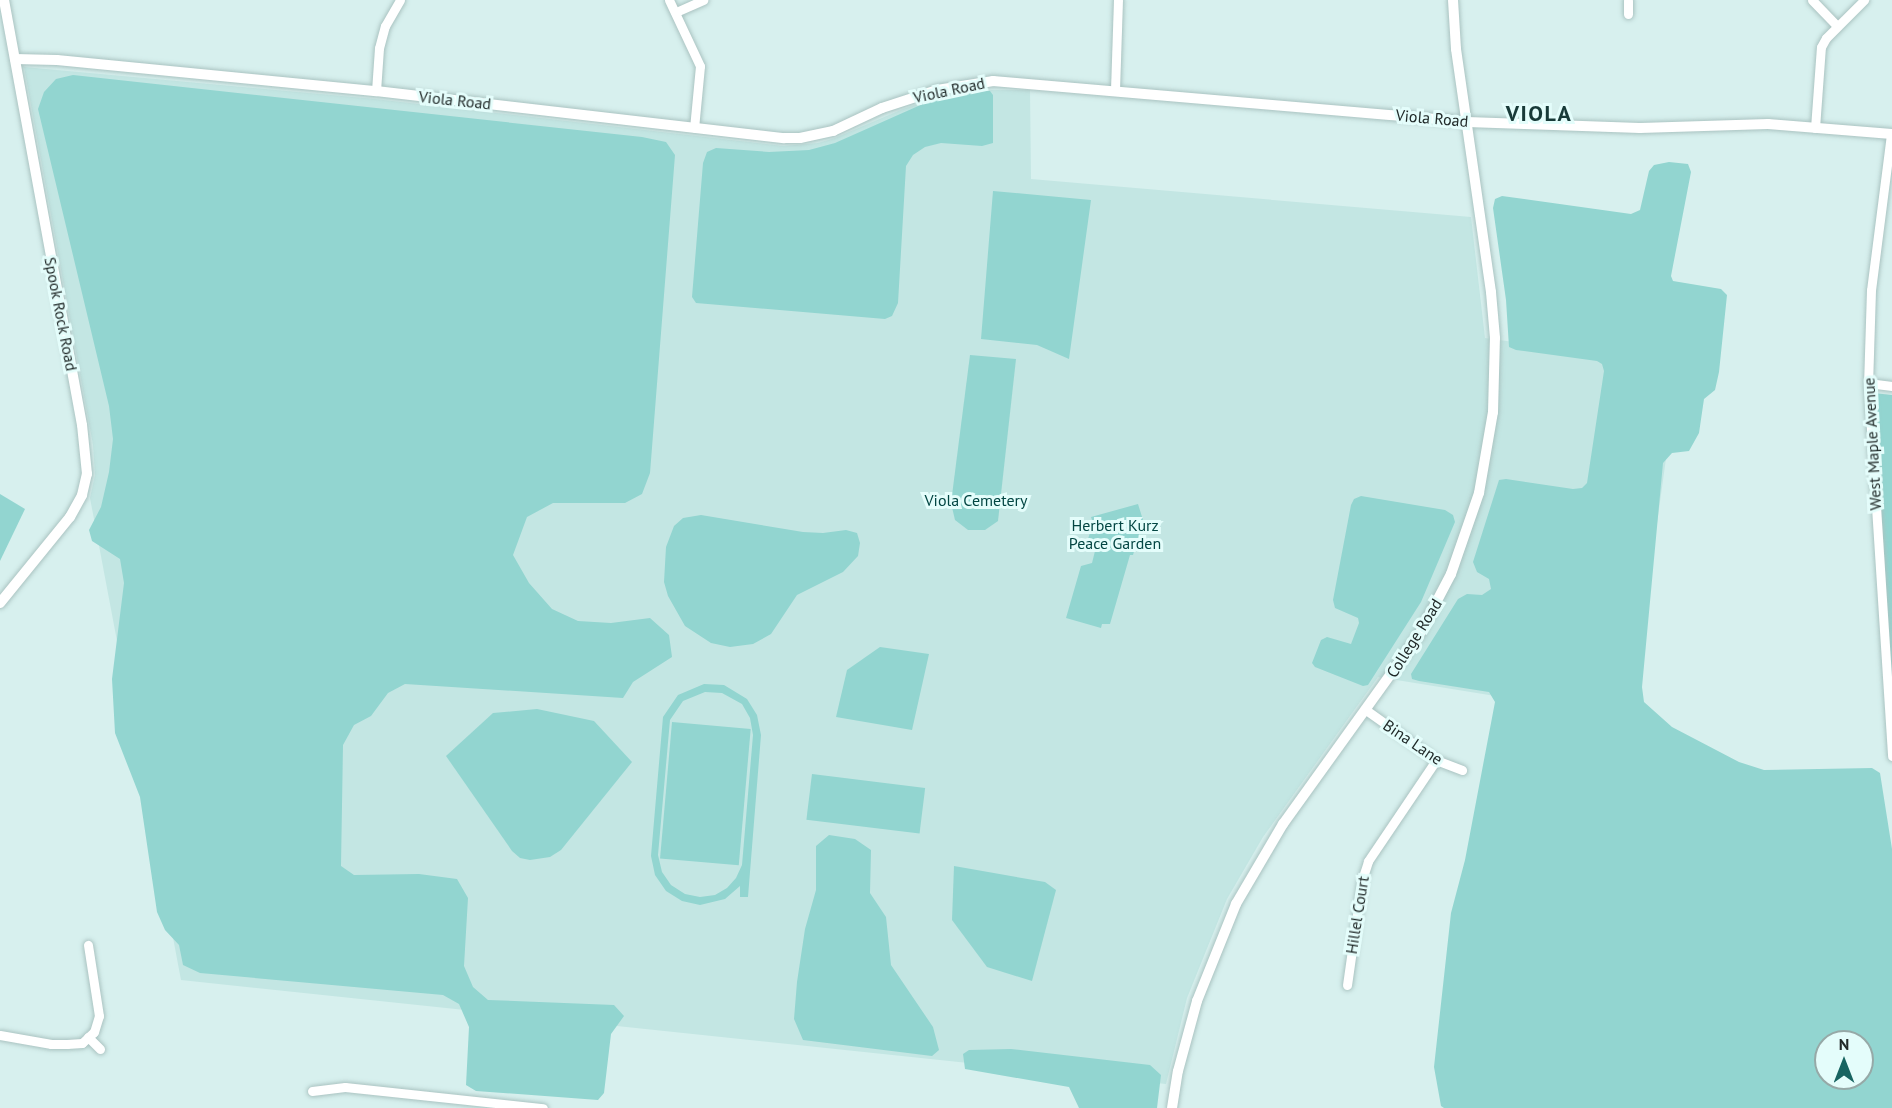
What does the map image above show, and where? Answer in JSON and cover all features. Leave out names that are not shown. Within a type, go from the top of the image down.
[{"type":"street","name":"Spook Rock Road","points":[[0,603],[70,517],[82,495],[87,474],[82,425],[4,0]]},
{"type":"street","points":[[376,91],[379,48],[385,26],[400,0]]},
{"type":"street","points":[[669,0],[700,66],[694,128]]},
{"type":"street","points":[[676,12],[703,0]]},
{"type":"street","points":[[1115,90],[1118,0]]},
{"type":"street","name":"College Road","points":[[1172,1108],[1178,1071],[1197,1001],[1236,904],[1283,824],[1406,655],[1441,594],[1468,528],[1488,449],[1495,389],[1495,338],[1456,49],[1453,0]]},
{"type":"street","points":[[1628,0],[1628,14]]},
{"type":"street","points":[[1812,0],[1837,26]]},
{"type":"street","points":[[1815,128],[1821,47],[1837,26],[1864,0]]},
{"type":"street","name":"Viola Road","points":[[15,59],[57,60],[376,91],[783,138],[816,136],[833,131],[900,101],[937,90],[975,82],[1012,81],[1467,122],[1640,128],[1768,124],[1892,134]]},
{"type":"street","name":"West Maple Avenue","points":[[1892,134],[1871,290],[1868,383],[1892,756]]},
{"type":"street","points":[[1868,383],[1892,386]]},
{"type":"street","name":"Bina Lane","points":[[1366,710],[1436,760],[1462,770]]},
{"type":"street","name":"Hillel Court","points":[[1347,985],[1362,880],[1368,861],[1436,760]]},
{"type":"street","points":[[0,1035],[51,1044],[82,1043],[94,1032],[99,1016],[88,945]]},
{"type":"street","points":[[88,1037],[100,1049]]},
{"type":"street","points":[[312,1091],[345,1087],[543,1108]]},
{"type":"shaded area","points":[[24,67],[375,99],[783,146],[818,143],[835,138],[903,109],[939,97],[976,90],[1030,90],[1031,179],[1471,217],[1485,338],[1679,365],[1630,718],[1378,677],[1263,837],[1227,899],[1187,998],[1166,1084],[181,980],[90,498],[95,475],[93,445]]},
{"type":"green space","points":[[73,75],[642,137],[666,142],[675,155],[650,473],[642,494],[625,503],[553,503],[527,517],[513,555],[529,583],[552,609],[578,621],[611,623],[650,618],[669,635],[672,657],[633,682],[623,698],[405,684],[388,693],[371,716],[354,725],[343,745],[341,866],[354,875],[419,874],[457,879],[468,898],[464,966],[473,987],[488,1000],[614,1005],[624,1016],[611,1034],[604,1093],[598,1100],[476,1091],[466,1085],[469,1027],[459,1004],[443,995],[200,973],[183,965],[179,945],[165,930],[157,912],[140,797],[115,733],[112,679],[124,583],[120,559],[92,541],[89,530],[101,507],[109,472],[113,439],[109,406],[38,109],[44,92],[56,79]]},
{"type":"green space","points":[[978,91],[990,91],[993,95],[993,143],[982,146],[941,143],[925,147],[913,155],[906,166],[898,303],[892,316],[885,319],[696,303],[692,297],[703,163],[707,152],[716,148],[769,152],[809,150],[835,143],[925,103]]},
{"type":"green space","points":[[1669,162],[1688,164],[1691,172],[1671,276],[1673,281],[1721,289],[1727,295],[1719,372],[1715,390],[1704,399],[1699,433],[1689,451],[1672,453],[1663,463],[1642,687],[1644,702],[1672,727],[1739,762],[1764,770],[1872,768],[1880,773],[1892,849],[1892,1108],[1444,1108],[1441,1106],[1434,1067],[1451,913],[1465,860],[1495,702],[1489,692],[1419,681],[1412,679],[1411,674],[1458,599],[1467,594],[1482,595],[1491,589],[1489,579],[1477,572],[1473,562],[1499,480],[1506,479],[1573,489],[1582,488],[1587,483],[1604,371],[1602,364],[1597,361],[1516,350],[1509,347],[1506,300],[1493,208],[1495,199],[1502,196],[1631,214],[1640,210],[1649,171],[1654,165]]},
{"type":"green space","points":[[993,191],[1091,200],[1069,359],[1037,345],[981,339]]},
{"type":"green space","name":"Viola Cemetery","points":[[970,355],[1016,359],[998,521],[985,530],[968,530],[955,520],[951,503]]},
{"type":"green space","points":[[1874,393],[1892,395],[1892,746],[1889,734],[1885,569]]},
{"type":"green space","points":[[0,494],[25,509],[0,561]]},
{"type":"green space","points":[[1361,496],[1445,510],[1453,515],[1455,522],[1421,602],[1368,685],[1363,686],[1315,667],[1312,663],[1321,640],[1327,637],[1351,644],[1359,623],[1358,618],[1335,608],[1333,600],[1351,505],[1354,499]]},
{"type":"green space","name":"Herbert Kurz Peace Garden","points":[[1138,504],[1143,520],[1133,555],[1130,555],[1110,624],[1102,624],[1101,628],[1066,618],[1081,566],[1092,563],[1096,547],[1088,539],[1093,523],[1091,517]]},
{"type":"green space","points":[[701,515],[803,532],[823,533],[846,530],[857,533],[860,543],[858,556],[843,572],[797,595],[771,634],[753,644],[730,647],[711,643],[685,626],[668,596],[664,582],[666,547],[674,526],[683,518]]},
{"type":"green space","points":[[880,647],[929,654],[912,730],[836,717],[847,670]]},
{"type":"green space","points":[[704,684],[724,685],[747,699],[757,715],[761,735],[748,897],[740,897],[740,886],[725,899],[700,905],[682,901],[666,891],[655,875],[651,856],[663,717],[678,695]],"holes":[[[705,692],[722,693],[742,704],[750,718],[753,735],[742,865],[736,878],[727,888],[715,895],[700,897],[685,894],[671,885],[662,872],[658,855],[670,720],[683,701]]]},
{"type":"green space","points":[[537,709],[594,721],[632,762],[561,850],[550,857],[530,860],[520,858],[512,851],[446,756],[493,713]]},
{"type":"green space","points":[[672,722],[751,729],[739,865],[660,858]]},
{"type":"green space","points":[[812,774],[925,788],[920,834],[806,820]]},
{"type":"green space","points":[[829,835],[855,839],[871,850],[870,893],[886,917],[891,965],[933,1027],[939,1050],[932,1056],[803,1040],[794,1019],[797,982],[805,929],[816,890],[816,846]]},
{"type":"green space","points":[[954,866],[1045,882],[1056,890],[1032,981],[987,967],[952,920]]},
{"type":"green space","points":[[1011,1049],[1150,1065],[1161,1075],[1157,1108],[1079,1108],[1069,1087],[965,1069],[963,1054],[969,1050]]},
{"type":"district","name":"VIOLA","points":[[1539,114]]}]
